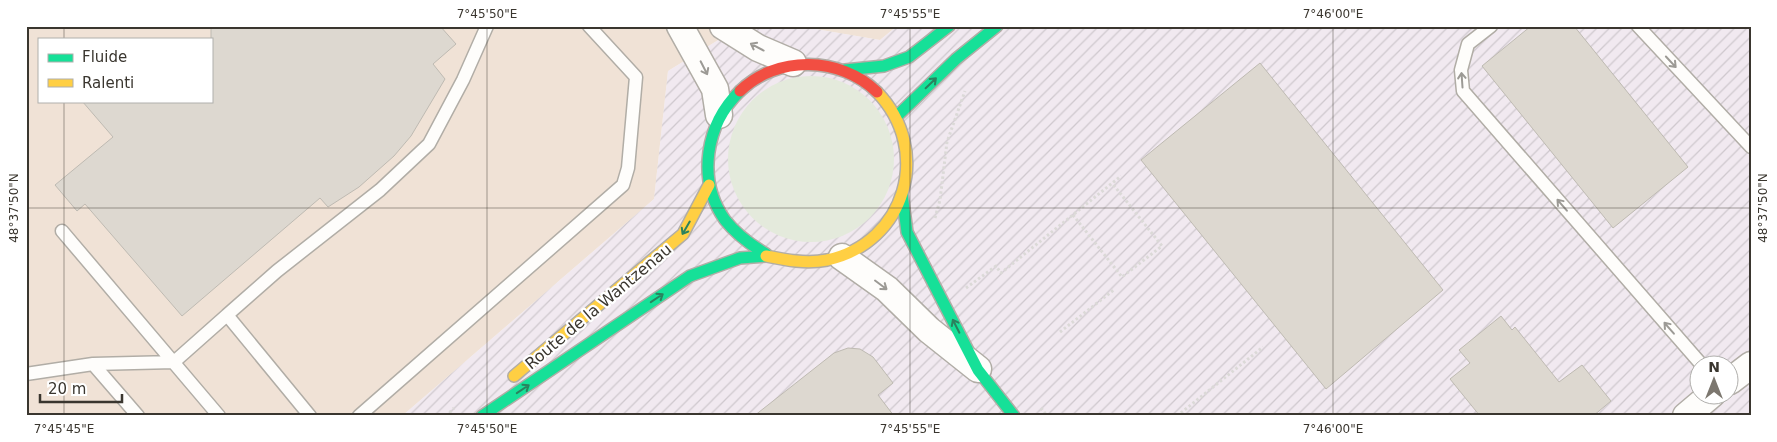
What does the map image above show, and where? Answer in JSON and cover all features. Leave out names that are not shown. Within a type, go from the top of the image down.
[{"type":"main road","points":[[845,70],[884,66],[909,57],[949,26]]},
{"type":"main road","points":[[896,117],[956,59],[996,26]]},
{"type":"main road","points":[[902,194],[889,221],[868,242],[842,257],[817,262],[791,261],[766,254],[740,237],[721,213],[709,185],[707,161],[710,137],[719,115],[732,96],[750,80],[770,69],[793,63],[819,63],[845,70],[866,81],[883,97],[896,117],[905,142],[907,160],[902,194],[907,232],[978,370],[1014,416]]},
{"type":"main road","name":"Route de la Wantzenau","points":[[472,416],[502,388],[683,234],[709,185]]},
{"type":"main road","name":"Route de la Wantzenau","points":[[482,416],[690,276],[743,258],[766,254]]},
{"type":"street","points":[[680,26],[715,88],[719,115]]},
{"type":"street","points":[[723,26],[758,48],[793,63]]},
{"type":"street","points":[[842,257],[887,289],[929,330],[978,370]]},
{"type":"street","points":[[1740,373],[1751,365]]},
{"type":"street","points":[[1686,416],[1700,404]]},
{"type":"lane","points":[[26,374],[93,364],[174,362],[277,271],[380,190],[428,144],[463,80],[488,26]]},
{"type":"lane","points":[[359,416],[623,185],[628,168],[636,77],[589,26]]},
{"type":"lane","points":[[1490,26],[1468,44],[1461,70],[1463,91],[1692,354]]},
{"type":"lane","points":[[1638,26],[1751,147]]},
{"type":"lane","points":[[62,231],[220,416]]},
{"type":"lane","points":[[227,315],[310,416]]},
{"type":"lane","points":[[93,364],[138,416]]},
{"type":"path","points":[[965,289],[996,266],[1001,273],[1121,176]]},
{"type":"path","points":[[1073,215],[1122,277],[1162,246],[1112,183]]},
{"type":"path","points":[[1060,332],[1115,289]]},
{"type":"path","points":[[1177,416],[1262,347]]},
{"type":"shaded area","points":[[26,26],[741,26],[668,71],[654,199],[402,416],[26,416]]},
{"type":"shaded area","points":[[741,26],[798,26],[880,40],[897,26],[1751,26],[1751,416],[402,416],[654,199],[668,71]]},
{"type":"shaded area","points":[[798,26],[897,26],[880,40]]},
{"type":"shaded area","points":[[803,76],[819,76],[843,82],[870,100],[888,127],[894,159],[888,191],[870,218],[843,236],[819,242],[803,242],[779,236],[758,223],[747,212],[734,191],[728,167],[728,151],[734,127],[747,106],[758,95],[779,82]]},
{"type":"building","points":[[211,26],[440,26],[456,44],[433,64],[445,79],[411,136],[394,156],[359,187],[328,207],[320,198],[182,316],[85,204],[77,211],[55,185],[113,137],[83,102],[212,102]]},
{"type":"building","points":[[1531,26],[1574,26],[1688,167],[1613,228],[1482,66]]},
{"type":"building","points":[[1260,63],[1443,290],[1326,389],[1141,160]]},
{"type":"building","points":[[1501,316],[1512,330],[1515,327],[1559,382],[1582,365],[1611,401],[1593,416],[1480,416],[1450,379],[1470,363],[1459,350]]},
{"type":"building","points":[[848,348],[860,349],[873,357],[893,383],[878,395],[894,416],[754,416],[834,353]]},
{"type":"traffic: fast","points":[[845,70],[884,66],[909,57],[949,26]]},
{"type":"traffic: fast","points":[[896,117],[956,59],[997,26]]},
{"type":"traffic: fast","points":[[740,91],[728,104],[719,119],[713,136],[709,152],[708,170],[710,187],[716,204],[725,220],[744,239],[766,254]]},
{"type":"traffic: fast","points":[[902,194],[907,232],[978,370],[1014,416]]},
{"type":"traffic: fast","points":[[482,416],[690,276],[740,258],[766,256]]},
{"type":"traffic: slow","points":[[766,256],[804,262],[827,260],[854,250],[876,235],[892,215],[903,191],[907,166],[904,140],[894,115],[877,92]]},
{"type":"traffic: slow","points":[[514,376],[683,234],[709,185]]},
{"type":"traffic: jam","points":[[740,91],[755,79],[772,71],[790,66],[809,64],[827,66],[845,72],[862,80],[877,92]]}]
